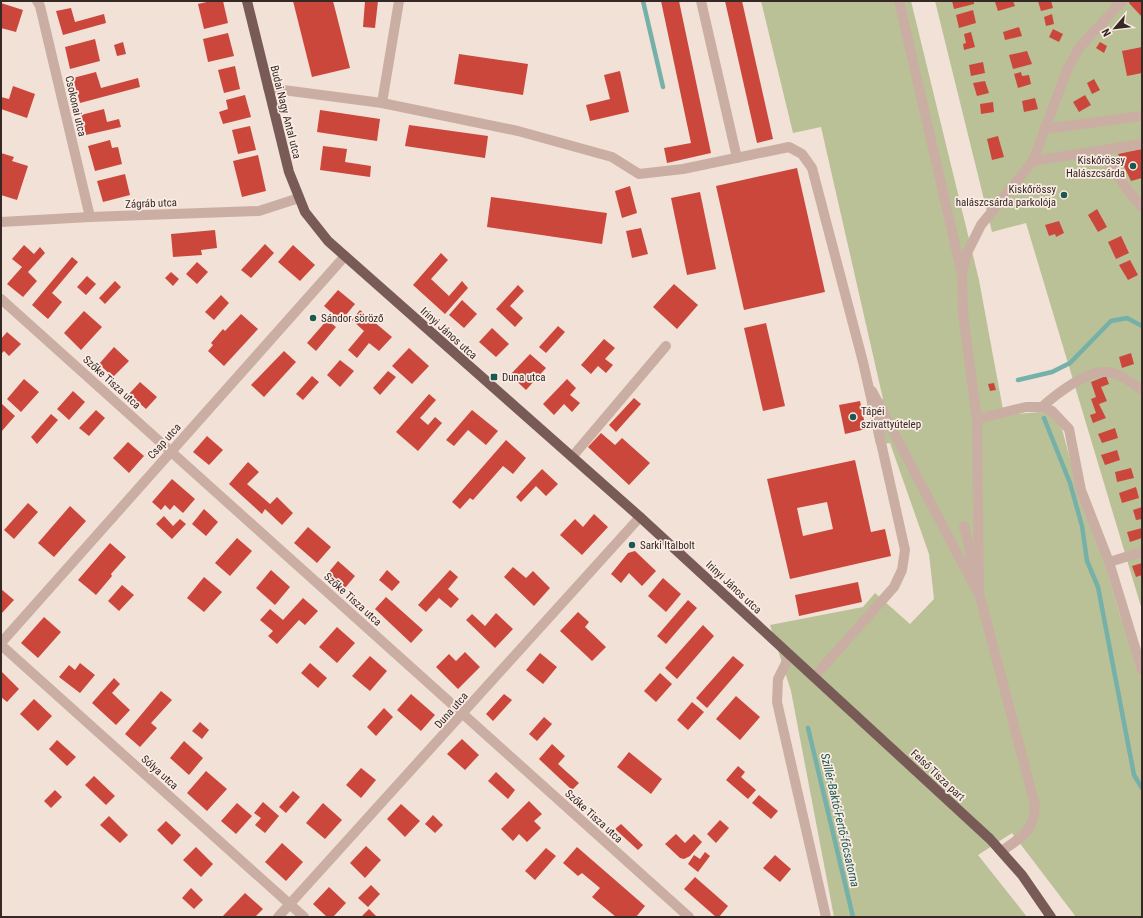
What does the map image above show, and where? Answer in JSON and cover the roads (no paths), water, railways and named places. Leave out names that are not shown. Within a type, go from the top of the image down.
[{"type":"main road","name":"Budai Nagy Antal utca","points":[[247,1],[289,172],[305,212],[314,224]]},
{"type":"main road","name":"Irinyi János utca","points":[[314,224],[328,241],[640,517],[793,659]]},
{"type":"main road","name":"Felső Tisza part","points":[[793,659],[1002,851],[1031,887],[1051,917]]},
{"type":"street","name":"Csokonai utca","points":[[37,1],[40,6],[90,217]]},
{"type":"street","points":[[382,104],[399,1]]},
{"type":"street","points":[[701,1],[737,158]]},
{"type":"street","points":[[899,1],[962,275],[963,314],[977,419],[979,594]]},
{"type":"street","points":[[962,275],[967,253],[981,225],[1033,161],[1067,70],[1079,48],[1122,1]]},
{"type":"street","points":[[268,88],[382,104],[518,131],[612,157],[639,174],[683,169],[789,147],[802,154],[812,168],[867,381],[905,550],[902,570],[894,587],[814,677]]},
{"type":"street","points":[[1044,129],[1142,116]]},
{"type":"street","points":[[1033,161],[1142,144]]},
{"type":"street","points":[[1102,151],[1126,188],[1142,207]]},
{"type":"street","name":"Zágráb utca","points":[[1,222],[90,217],[259,211],[299,198]]},
{"type":"street","name":"Csap utca","points":[[1,644],[345,256]]},
{"type":"street","name":"Szőke Tisza utca","points":[[1,299],[689,917]]},
{"type":"street","points":[[572,457],[666,346]]},
{"type":"street","points":[[1042,407],[1056,395],[1086,377],[1106,371],[1142,390]]},
{"type":"street","points":[[867,381],[979,594]]},
{"type":"street","points":[[977,419],[1026,407],[1042,407],[1052,411],[1069,429],[1081,490],[1109,562],[1142,670]]},
{"type":"street","name":"Duna utca","points":[[278,917],[640,517]]},
{"type":"street","points":[[964,526],[979,594],[1035,805],[1034,819],[1029,830],[1002,851]]},
{"type":"street","points":[[1109,562],[1142,552]]},
{"type":"street","name":"Sólya utca","points":[[1,644],[304,917]]},
{"type":"street","points":[[793,659],[778,680],[777,702],[826,917]]},
{"type":"waterway","points":[[643,1],[663,87]]},
{"type":"waterway","points":[[1018,380],[1052,372],[1070,363],[1111,321],[1127,318],[1142,326]]},
{"type":"waterway","points":[[1044,418],[1070,483],[1082,526],[1087,561],[1098,587],[1134,775],[1142,788]]},
{"type":"waterway","name":"Szillér-Baktó-Fertő-főcsatorna","points":[[808,728],[853,917]]},
{"type":"place","name":"Kiskőrössy Halászcsárda","points":[[1133,166]]},
{"type":"place","name":"Kiskőrössy halászcsárda parkolója","points":[[1064,195]]},
{"type":"place","name":"Sándor söröző","points":[[313,318]]},
{"type":"place","name":"Duna utca","points":[[494,377]]},
{"type":"place","name":"Tápéi szivattyútelep","points":[[853,417]]},
{"type":"place","name":"Sarki Italbolt","points":[[632,545]]}]
